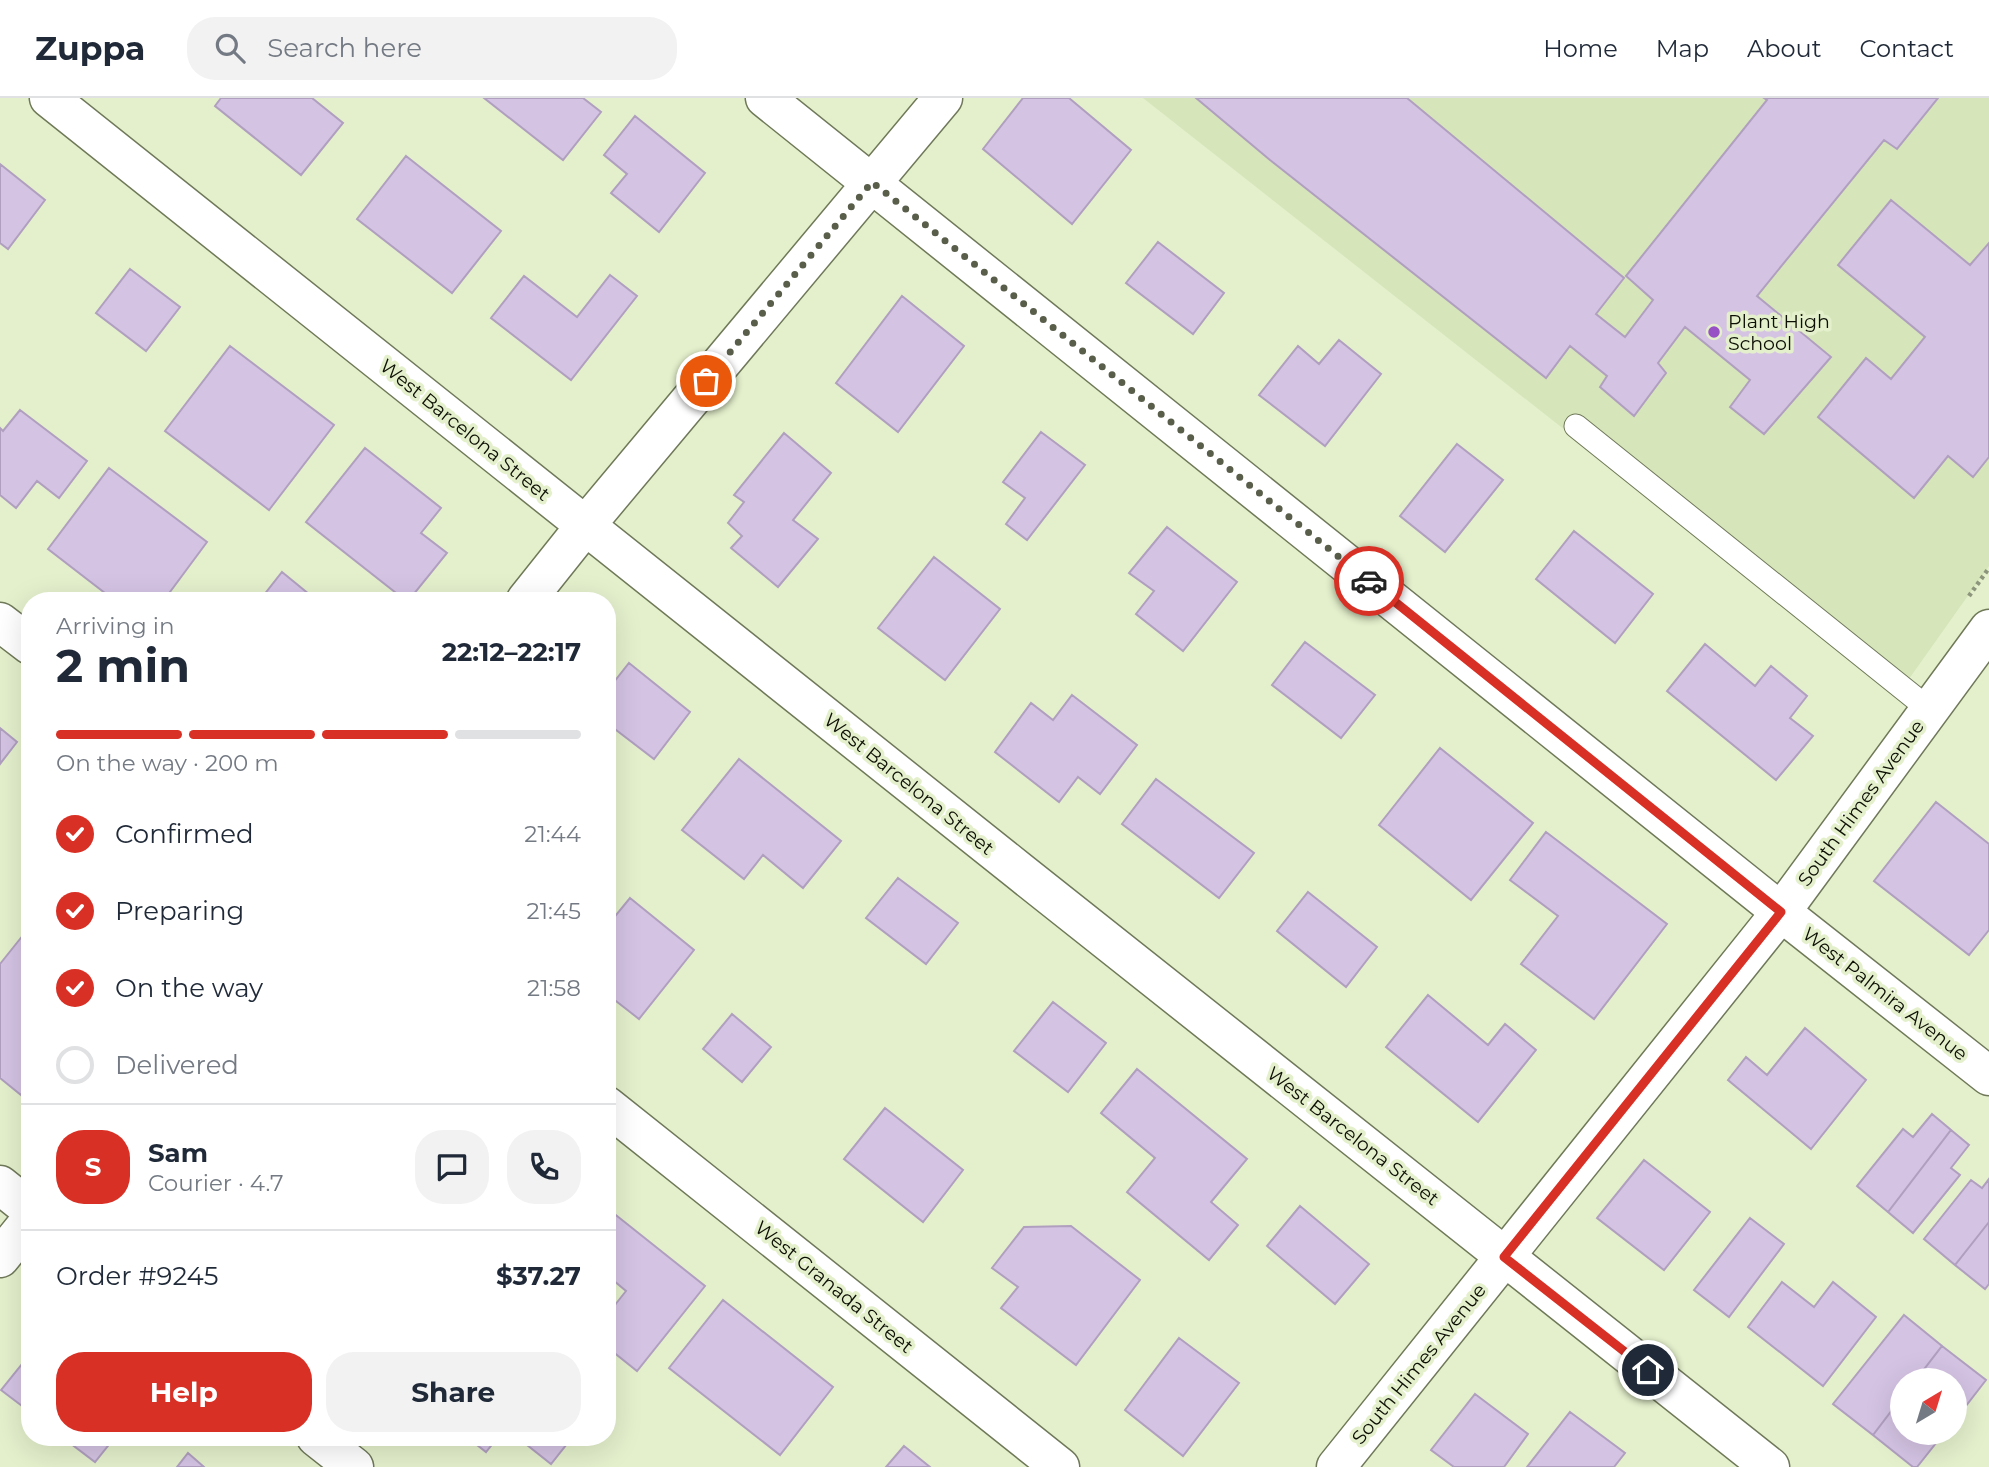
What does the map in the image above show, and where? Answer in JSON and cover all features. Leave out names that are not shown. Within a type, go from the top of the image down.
[{"type":"street","name":"West Barcelona Street","points":[[49,98],[1770,1467]]},
{"type":"street","name":"West Palmira Avenue","points":[[765,98],[1989,1076]]},
{"type":"street","points":[[532,592],[943,98]]},
{"type":"street","points":[[0,622],[21,638]]},
{"type":"street","name":"South Himes Avenue","points":[[1336,1467],[1781,912],[1989,629]]},
{"type":"street","name":"West Granada Street","points":[[616,1113],[1060,1467]]},
{"type":"street","points":[[0,1185],[21,1202]]},
{"type":"street","points":[[0,1258],[21,1232]]},
{"type":"street","points":[[327,1446],[354,1467]]},
{"type":"lane","points":[[1576,426],[1930,710]]},
{"type":"shaded area","name":"Plant High School","points":[[1143,98],[1989,98],[1989,566],[1899,693]]},
{"type":"building","points":[[221,98],[312,98],[343,123],[301,175],[215,106]]},
{"type":"building","points":[[484,98],[583,98],[601,112],[563,160]]},
{"type":"building","points":[[1023,98],[1069,98],[1131,150],[1072,224],[983,149]]},
{"type":"building","points":[[1196,98],[1407,98],[1624,278],[1596,314],[1625,337],[1653,300],[1626,276],[1767,100],[1764,98],[1938,98],[1897,149],[1884,140],[1757,296],[1831,357],[1764,434],[1730,407],[1750,380],[1685,327],[1658,363],[1666,373],[1634,416],[1600,387],[1607,376],[1570,346],[1546,378],[1270,160]]},
{"type":"building","points":[[635,116],[705,173],[659,232],[611,193],[627,174],[604,155]]},
{"type":"building","points":[[406,156],[501,231],[452,293],[357,219]]},
{"type":"building","points":[[0,164],[45,200],[8,249],[0,243]]},
{"type":"building","points":[[1891,200],[1970,265],[1989,243],[1989,457],[1973,477],[1948,456],[1914,498],[1818,417],[1866,358],[1891,379],[1925,337],[1838,265]]},
{"type":"building","points":[[1158,242],[1224,293],[1193,334],[1126,283]]},
{"type":"building","points":[[130,269],[180,307],[146,351],[96,313]]},
{"type":"building","points":[[610,275],[637,296],[571,380],[491,318],[524,276],[577,317]]},
{"type":"building","points":[[902,296],[964,346],[898,432],[836,383]]},
{"type":"building","points":[[1339,340],[1381,374],[1325,446],[1259,395],[1298,346],[1319,364]]},
{"type":"building","points":[[230,346],[334,425],[269,510],[165,431]]},
{"type":"building","points":[[20,410],[87,461],[59,498],[37,481],[16,508],[0,495],[0,428],[3,431]]},
{"type":"building","points":[[1041,432],[1085,465],[1027,540],[1006,524],[1025,498],[1003,482]]},
{"type":"building","points":[[784,433],[831,473],[793,520],[818,539],[778,587],[731,548],[742,536],[728,523],[744,502],[734,495]]},
{"type":"building","points":[[1457,444],[1503,480],[1445,552],[1400,516]]},
{"type":"building","points":[[365,448],[441,508],[421,533],[447,553],[415,592],[395,592],[306,522]]},
{"type":"building","points":[[109,468],[207,542],[170,592],[104,592],[48,549]]},
{"type":"building","points":[[1167,527],[1237,582],[1183,651],[1136,614],[1154,591],[1129,573]]},
{"type":"building","points":[[1574,531],[1653,594],[1615,643],[1536,579]]},
{"type":"building","points":[[934,557],[1000,609],[945,680],[878,628]]},
{"type":"building","points":[[282,572],[306,592],[266,592]]},
{"type":"building","points":[[1305,642],[1375,695],[1341,738],[1272,685]]},
{"type":"building","points":[[1705,644],[1755,686],[1771,666],[1807,696],[1790,718],[1813,736],[1776,780],[1667,691]]},
{"type":"building","points":[[629,663],[690,712],[654,759],[616,730],[616,679]]},
{"type":"building","points":[[1072,695],[1137,745],[1100,794],[1078,777],[1059,802],[995,752],[1031,703],[1053,720]]},
{"type":"building","points":[[0,728],[17,742],[0,764]]},
{"type":"building","points":[[1440,748],[1533,823],[1471,900],[1379,825]]},
{"type":"building","points":[[739,759],[841,841],[803,888],[763,855],[744,879],[682,830]]},
{"type":"building","points":[[1156,779],[1254,853],[1219,898],[1122,824]]},
{"type":"building","points":[[1936,802],[1989,844],[1989,930],[1969,955],[1874,881]]},
{"type":"building","points":[[1546,832],[1667,924],[1594,1019],[1521,964],[1558,916],[1510,880]]},
{"type":"building","points":[[898,878],[958,923],[926,964],[866,918]]},
{"type":"building","points":[[1308,892],[1377,947],[1346,987],[1277,931]]},
{"type":"building","points":[[630,898],[694,950],[639,1019],[616,1001],[616,915]]},
{"type":"building","points":[[21,938],[21,1095],[0,1078],[0,964]]},
{"type":"building","points":[[1428,995],[1488,1045],[1505,1024],[1536,1050],[1478,1122],[1386,1047]]},
{"type":"building","points":[[1053,1002],[1106,1043],[1068,1092],[1014,1051]]},
{"type":"building","points":[[732,1014],[771,1047],[742,1082],[703,1049]]},
{"type":"building","points":[[1805,1028],[1866,1080],[1811,1149],[1728,1080],[1746,1057],[1767,1075]]},
{"type":"building","points":[[1137,1069],[1247,1159],[1211,1202],[1238,1225],[1209,1260],[1127,1192],[1155,1158],[1101,1113]]},
{"type":"building","points":[[885,1108],[963,1170],[923,1222],[844,1159]]},
{"type":"building","points":[[1932,1114],[1951,1130],[1888,1212],[1857,1186],[1903,1129],[1913,1137]]},
{"type":"building","points":[[1951,1130],[1969,1145],[1951,1168],[1960,1175],[1913,1233],[1888,1212]]},
{"type":"building","points":[[1644,1160],[1710,1212],[1664,1270],[1597,1218]]},
{"type":"building","points":[[1989,1179],[1989,1222],[1955,1265],[1924,1239],[1971,1180],[1982,1188]]},
{"type":"building","points":[[1300,1206],[1369,1264],[1335,1304],[1267,1246]]},
{"type":"building","points":[[616,1215],[705,1286],[637,1371],[616,1354],[616,1304],[626,1291],[616,1283]]},
{"type":"building","points":[[1750,1218],[1784,1244],[1729,1317],[1694,1290]]},
{"type":"building","points":[[1989,1222],[1989,1284],[1985,1289],[1955,1265]]},
{"type":"building","points":[[1071,1226],[1140,1280],[1076,1365],[1001,1308],[1018,1287],[992,1268],[1024,1227]]},
{"type":"building","points":[[1782,1282],[1814,1307],[1833,1282],[1876,1317],[1823,1386],[1748,1327]]},
{"type":"building","points":[[723,1300],[833,1387],[780,1455],[669,1368]]},
{"type":"building","points":[[1904,1315],[1942,1346],[1925,1368],[1890,1368],[1890,1413],[1873,1435],[1833,1404]]},
{"type":"building","points":[[1179,1338],[1239,1383],[1183,1456],[1125,1410]]},
{"type":"building","points":[[1942,1346],[1986,1380],[1967,1405],[1967,1368],[1925,1368]]},
{"type":"building","points":[[21,1365],[21,1405],[1,1390]]},
{"type":"building","points":[[1475,1394],[1528,1434],[1504,1467],[1454,1467],[1431,1450]]},
{"type":"building","points":[[1570,1412],[1625,1453],[1614,1467],[1527,1467]]},
{"type":"building","points":[[1890,1413],[1890,1446],[1934,1446],[1917,1467],[1913,1467],[1873,1435]]},
{"type":"building","points":[[74,1446],[108,1446],[95,1462]]},
{"type":"building","points":[[478,1446],[491,1446],[486,1452]]},
{"type":"building","points":[[528,1446],[565,1446],[551,1464]]},
{"type":"building","points":[[904,1446],[930,1467],[886,1467]]},
{"type":"building","points":[[188,1453],[204,1467],[177,1467]]},
{"type":"way so far","points":[[706,381],[872,182],[1369,581]]},
{"type":"place","name":"Plant High School","points":[[1714,332]]},
{"type":"route","points":[[1369,581],[1781,912],[1504,1257],[1648,1370]]}]
